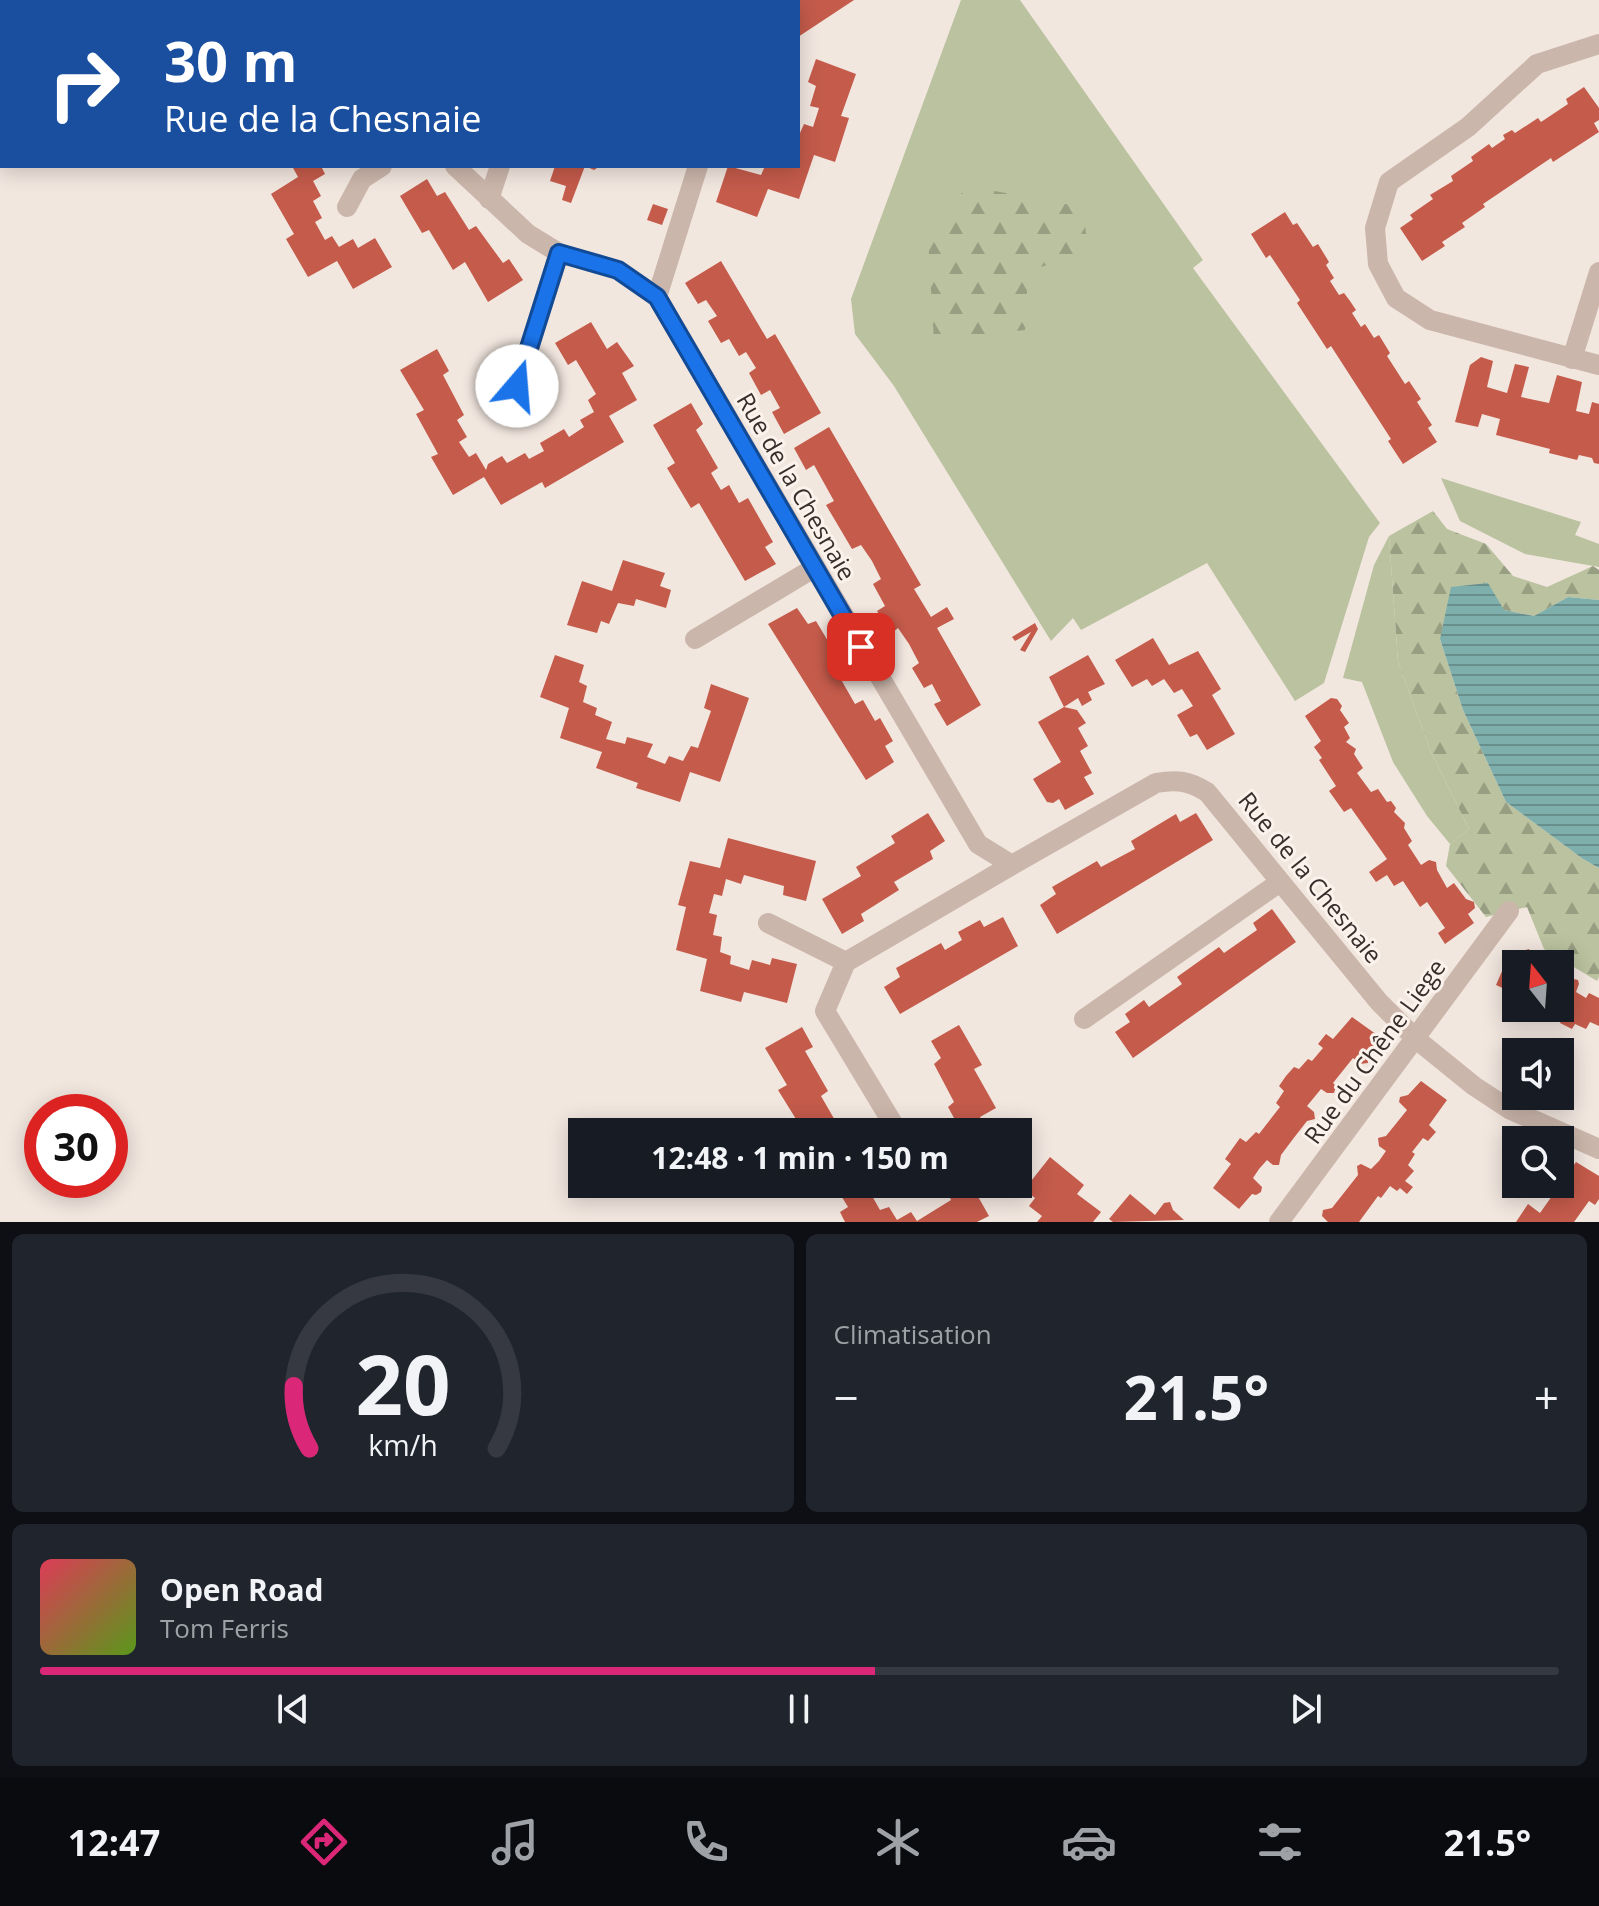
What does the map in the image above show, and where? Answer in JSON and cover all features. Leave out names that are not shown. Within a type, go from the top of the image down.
[{"type":"street","points":[[1599,44],[1537,64],[1468,127],[1389,182],[1375,228],[1378,264],[1396,298],[1430,320],[1599,365]]},
{"type":"street","points":[[347,207],[362,179],[379,168]]},
{"type":"street","name":"Rue de la Chesnaie","points":[[457,168],[528,234],[559,253],[618,270],[657,297],[978,844],[1012,865],[1156,783],[1173,780],[1192,783],[1207,792],[1379,1002],[1416,1039],[1474,1086],[1509,1109],[1599,1149]]},
{"type":"street","points":[[489,199],[499,168]]},
{"type":"street","points":[[657,297],[697,168]]},
{"type":"street","points":[[517,386],[559,253]]},
{"type":"street","points":[[1572,359],[1599,272]]},
{"type":"street","points":[[695,639],[814,568]]},
{"type":"street","points":[[890,1118],[825,1011],[846,962],[1012,865]]},
{"type":"street","points":[[1084,1019],[1280,882]]},
{"type":"street","name":"Rue du Chêne Liege","points":[[1279,1222],[1509,911]]},
{"type":"street","points":[[768,923],[846,962]]},
{"type":"green space","points":[[961,0],[1020,0],[1203,260],[1193,268],[1380,523],[1369,537],[1324,683],[1295,701],[1207,563],[1081,630],[1073,618],[1051,641],[894,386],[855,334],[851,299]]},
{"type":"green space","points":[[967,186],[1082,207],[1089,252],[1028,271],[1025,330],[934,341],[928,239]]},
{"type":"green space","points":[[1441,478],[1581,522],[1575,535],[1599,544],[1599,567],[1525,554],[1460,521]]},
{"type":"green space","points":[[1433,511],[1447,529],[1486,544],[1513,576],[1547,587],[1593,566],[1599,570],[1599,600],[1568,597],[1534,616],[1504,610],[1440,639],[1463,710],[1506,802],[1599,868],[1597,981],[1574,967],[1574,950],[1544,949],[1527,907],[1486,917],[1446,866],[1450,844],[1469,829],[1431,752],[1398,662],[1389,536]]},
{"type":"green space","points":[[1389,536],[1398,662],[1431,752],[1469,829],[1450,844],[1427,816],[1393,762],[1362,682],[1343,678],[1374,565]]},
{"type":"water","points":[[1488,583],[1504,610],[1534,616],[1568,597],[1599,600],[1599,868],[1506,802],[1463,710],[1440,639],[1451,587]]},
{"type":"building","points":[[800,0],[854,0],[800,36]]},
{"type":"building","points":[[816,59],[856,74],[841,116],[849,118],[835,162],[814,155],[799,199],[768,189],[757,217],[716,202],[727,168],[761,175],[764,168],[800,168],[800,133],[804,124],[813,127],[819,108],[810,106],[816,86],[808,82]]},
{"type":"building","points":[[1584,87],[1599,108],[1599,120],[1594,123],[1599,132],[1553,162],[1551,158],[1483,204],[1485,207],[1462,223],[1465,227],[1442,242],[1445,246],[1422,261],[1400,228],[1413,219],[1410,215],[1433,199],[1430,195],[1453,181],[1451,176],[1473,161],[1471,157],[1489,144],[1492,148],[1512,130],[1515,133],[1538,118],[1541,122],[1568,104],[1566,99]]},
{"type":"building","points":[[293,168],[322,168],[325,174],[313,181],[321,196],[313,201],[322,218],[315,222],[325,240],[332,236],[339,247],[353,239],[358,248],[375,238],[392,267],[353,289],[337,261],[308,277],[286,239],[294,234],[271,194],[298,177]]},
{"type":"building","points":[[554,168],[584,168],[571,203],[562,200],[566,186],[550,181]]},
{"type":"building","points":[[427,179],[437,196],[445,192],[469,230],[476,226],[503,263],[509,259],[523,280],[488,302],[465,262],[453,270],[429,230],[422,233],[400,196]]},
{"type":"building","points":[[653,204],[668,209],[662,225],[647,220]]},
{"type":"building","points":[[1285,212],[1293,225],[1297,223],[1313,247],[1318,244],[1329,262],[1326,265],[1334,278],[1330,281],[1339,295],[1344,293],[1350,301],[1356,310],[1352,313],[1361,327],[1365,324],[1374,338],[1379,335],[1390,353],[1387,356],[1405,384],[1409,381],[1421,399],[1417,402],[1432,425],[1428,428],[1437,442],[1403,464],[1388,441],[1391,439],[1331,346],[1327,349],[1297,303],[1300,300],[1270,255],[1266,258],[1251,234]]},
{"type":"building","points":[[721,261],[767,339],[775,334],[821,413],[784,434],[772,412],[780,408],[770,390],[761,395],[749,373],[756,368],[746,352],[739,356],[729,339],[721,343],[708,321],[717,316],[706,300],[698,304],[685,283]]},
{"type":"building","points":[[591,322],[607,349],[617,342],[634,366],[622,373],[637,400],[609,416],[624,442],[545,488],[542,482],[501,505],[484,477],[453,495],[431,457],[438,454],[416,414],[424,410],[400,370],[437,349],[449,371],[443,375],[464,415],[457,420],[467,437],[459,442],[469,457],[476,453],[486,470],[488,464],[502,456],[507,463],[525,453],[529,459],[544,451],[540,443],[564,429],[569,437],[584,427],[580,420],[594,412],[588,400],[596,394],[576,360],[568,365],[555,343]]},
{"type":"building","points":[[1481,357],[1493,361],[1487,387],[1507,393],[1515,364],[1529,367],[1521,397],[1549,403],[1557,375],[1582,382],[1576,411],[1589,414],[1592,402],[1599,404],[1599,464],[1594,463],[1592,458],[1579,455],[1577,460],[1549,453],[1550,449],[1496,435],[1500,419],[1482,414],[1478,427],[1455,422],[1470,365]]},
{"type":"building","points":[[691,403],[703,424],[696,430],[718,468],[711,473],[721,490],[729,485],[739,503],[748,498],[773,542],[765,547],[776,564],[745,581],[699,503],[691,508],[667,468],[675,463],[653,425]]},
{"type":"building","points":[[829,427],[921,585],[914,589],[931,617],[947,607],[954,619],[937,628],[981,705],[947,726],[934,704],[941,701],[932,684],[924,688],[912,668],[919,663],[909,644],[898,628],[892,633],[877,611],[885,606],[873,584],[881,579],[872,561],[861,545],[852,549],[826,505],[834,501],[814,465],[806,470],[794,448]]},
{"type":"building","points":[[623,560],[665,573],[660,586],[671,590],[666,608],[636,599],[634,606],[618,603],[609,624],[601,621],[597,633],[567,625],[582,581],[612,591]]},
{"type":"building","points":[[797,608],[808,624],[816,621],[842,665],[835,669],[855,704],[863,700],[875,721],[880,718],[893,741],[885,746],[894,762],[866,780],[768,624]]},
{"type":"building","points":[[1035,623],[1038,629],[1025,652],[1020,650],[1031,632],[1015,641],[1012,637]]},
{"type":"building","points":[[1153,638],[1169,665],[1198,651],[1221,689],[1212,695],[1235,734],[1207,750],[1197,734],[1190,737],[1177,715],[1193,706],[1182,689],[1174,693],[1164,679],[1152,686],[1147,679],[1132,687],[1115,660]]},
{"type":"building","points":[[555,655],[584,665],[579,682],[587,686],[583,702],[597,708],[595,715],[612,722],[606,739],[625,744],[627,737],[653,744],[647,757],[665,764],[669,756],[683,761],[691,746],[698,748],[711,711],[704,708],[711,684],[749,698],[720,782],[690,772],[680,802],[636,788],[638,783],[596,768],[602,752],[560,738],[569,708],[540,697]]},
{"type":"building","points":[[1088,655],[1105,684],[1088,692],[1092,700],[1082,706],[1078,698],[1064,707],[1049,677]]},
{"type":"building","points":[[1331,698],[1337,699],[1349,723],[1344,727],[1350,738],[1346,742],[1356,749],[1354,754],[1363,768],[1357,773],[1371,792],[1378,789],[1387,802],[1391,801],[1396,808],[1394,812],[1405,823],[1404,828],[1412,841],[1408,845],[1421,865],[1429,860],[1436,862],[1447,888],[1454,883],[1466,899],[1474,902],[1475,908],[1468,914],[1474,923],[1445,944],[1438,933],[1445,928],[1427,902],[1420,907],[1403,881],[1394,886],[1387,875],[1376,882],[1369,872],[1387,859],[1351,808],[1344,812],[1329,791],[1336,786],[1319,760],[1322,758],[1314,747],[1321,741],[1305,716]]},
{"type":"building","points":[[1064,707],[1077,710],[1086,723],[1078,728],[1088,746],[1080,751],[1092,773],[1084,777],[1094,794],[1065,810],[1059,799],[1053,803],[1047,802],[1033,779],[1061,762],[1038,722]]},
{"type":"building","points":[[928,813],[945,841],[930,851],[933,859],[894,882],[899,890],[861,914],[864,921],[842,934],[822,899],[861,876],[856,867],[895,843],[891,836]]},
{"type":"building","points":[[1196,813],[1213,840],[1057,934],[1040,905],[1056,894],[1052,887],[1097,861],[1101,867],[1135,849],[1131,841],[1176,814],[1180,822]]},
{"type":"building","points":[[728,838],[816,861],[806,901],[783,895],[784,886],[744,875],[741,884],[726,879],[722,896],[714,894],[709,913],[717,915],[713,935],[722,937],[720,952],[731,956],[730,964],[749,970],[752,960],[770,965],[772,958],[797,964],[787,1003],[744,992],[741,1002],[700,991],[707,959],[676,950],[686,907],[678,905],[690,861],[720,868]]},
{"type":"building","points":[[1272,909],[1296,942],[1133,1058],[1115,1032],[1130,1022],[1125,1014],[1144,1000],[1149,1007],[1182,984],[1177,977],[1219,947],[1224,953],[1257,930],[1253,923]]},
{"type":"building","points":[[1003,917],[1018,946],[900,1014],[884,987],[900,977],[896,968],[941,943],[945,950],[962,940],[958,932],[980,920],[984,927]]},
{"type":"building","points":[[1502,971],[1502,988],[1496,985]]},
{"type":"building","points":[[1574,979],[1578,980],[1576,992],[1586,998],[1589,993],[1599,998],[1599,1026],[1590,1022],[1586,1029],[1575,1024],[1572,1029],[1560,1023],[1574,1022]]},
{"type":"building","points":[[1352,1017],[1380,1037],[1367,1054],[1368,1063],[1360,1064],[1353,1058],[1333,1083],[1336,1086],[1334,1093],[1321,1089],[1307,1106],[1314,1112],[1315,1119],[1307,1121],[1281,1155],[1279,1165],[1267,1160],[1259,1169],[1253,1178],[1262,1187],[1261,1192],[1252,1194],[1239,1209],[1213,1188],[1231,1164],[1225,1159],[1240,1138],[1246,1142],[1256,1132],[1259,1134],[1280,1107],[1276,1103],[1284,1091],[1279,1086],[1294,1067],[1299,1069],[1308,1059],[1312,1061],[1323,1048],[1318,1044],[1326,1034],[1333,1039]]},
{"type":"building","points":[[959,1025],[982,1065],[974,1069],[996,1108],[981,1118],[954,1118],[948,1107],[954,1102],[934,1064],[941,1058],[931,1041]]},
{"type":"building","points":[[802,1027],[813,1047],[805,1051],[828,1091],[821,1096],[834,1118],[795,1118],[778,1090],[787,1085],[765,1048]]},
{"type":"building","points":[[1421,1081],[1447,1100],[1429,1125],[1436,1132],[1428,1141],[1423,1138],[1412,1152],[1415,1154],[1408,1165],[1414,1171],[1405,1181],[1413,1187],[1407,1194],[1400,1188],[1397,1191],[1390,1186],[1381,1198],[1378,1196],[1359,1222],[1328,1222],[1322,1216],[1323,1210],[1332,1208],[1358,1175],[1357,1166],[1361,1164],[1371,1169],[1379,1161],[1386,1151],[1379,1146],[1378,1138],[1386,1136],[1407,1110],[1399,1102],[1400,1097],[1408,1095]]},
{"type":"building","points":[[1050,1157],[1084,1185],[1077,1194],[1101,1212],[1093,1222],[1037,1222],[1042,1216],[1029,1206],[1035,1198],[1032,1196],[1032,1180]]},
{"type":"building","points":[[1576,1162],[1599,1176],[1599,1199],[1595,1205],[1589,1201],[1574,1222],[1516,1222],[1528,1204],[1540,1213],[1551,1198],[1574,1198]]},
{"type":"building","points":[[1130,1194],[1155,1215],[1164,1203],[1170,1202],[1173,1210],[1184,1220],[1113,1222],[1109,1219]]},
{"type":"building","points":[[843,1198],[873,1198],[880,1210],[889,1207],[897,1220],[911,1212],[917,1221],[950,1198],[979,1198],[989,1216],[977,1222],[845,1222],[840,1212],[848,1207]]},
{"type":"route","points":[[517,386],[559,253],[618,270],[657,297],[861,647]]}]
